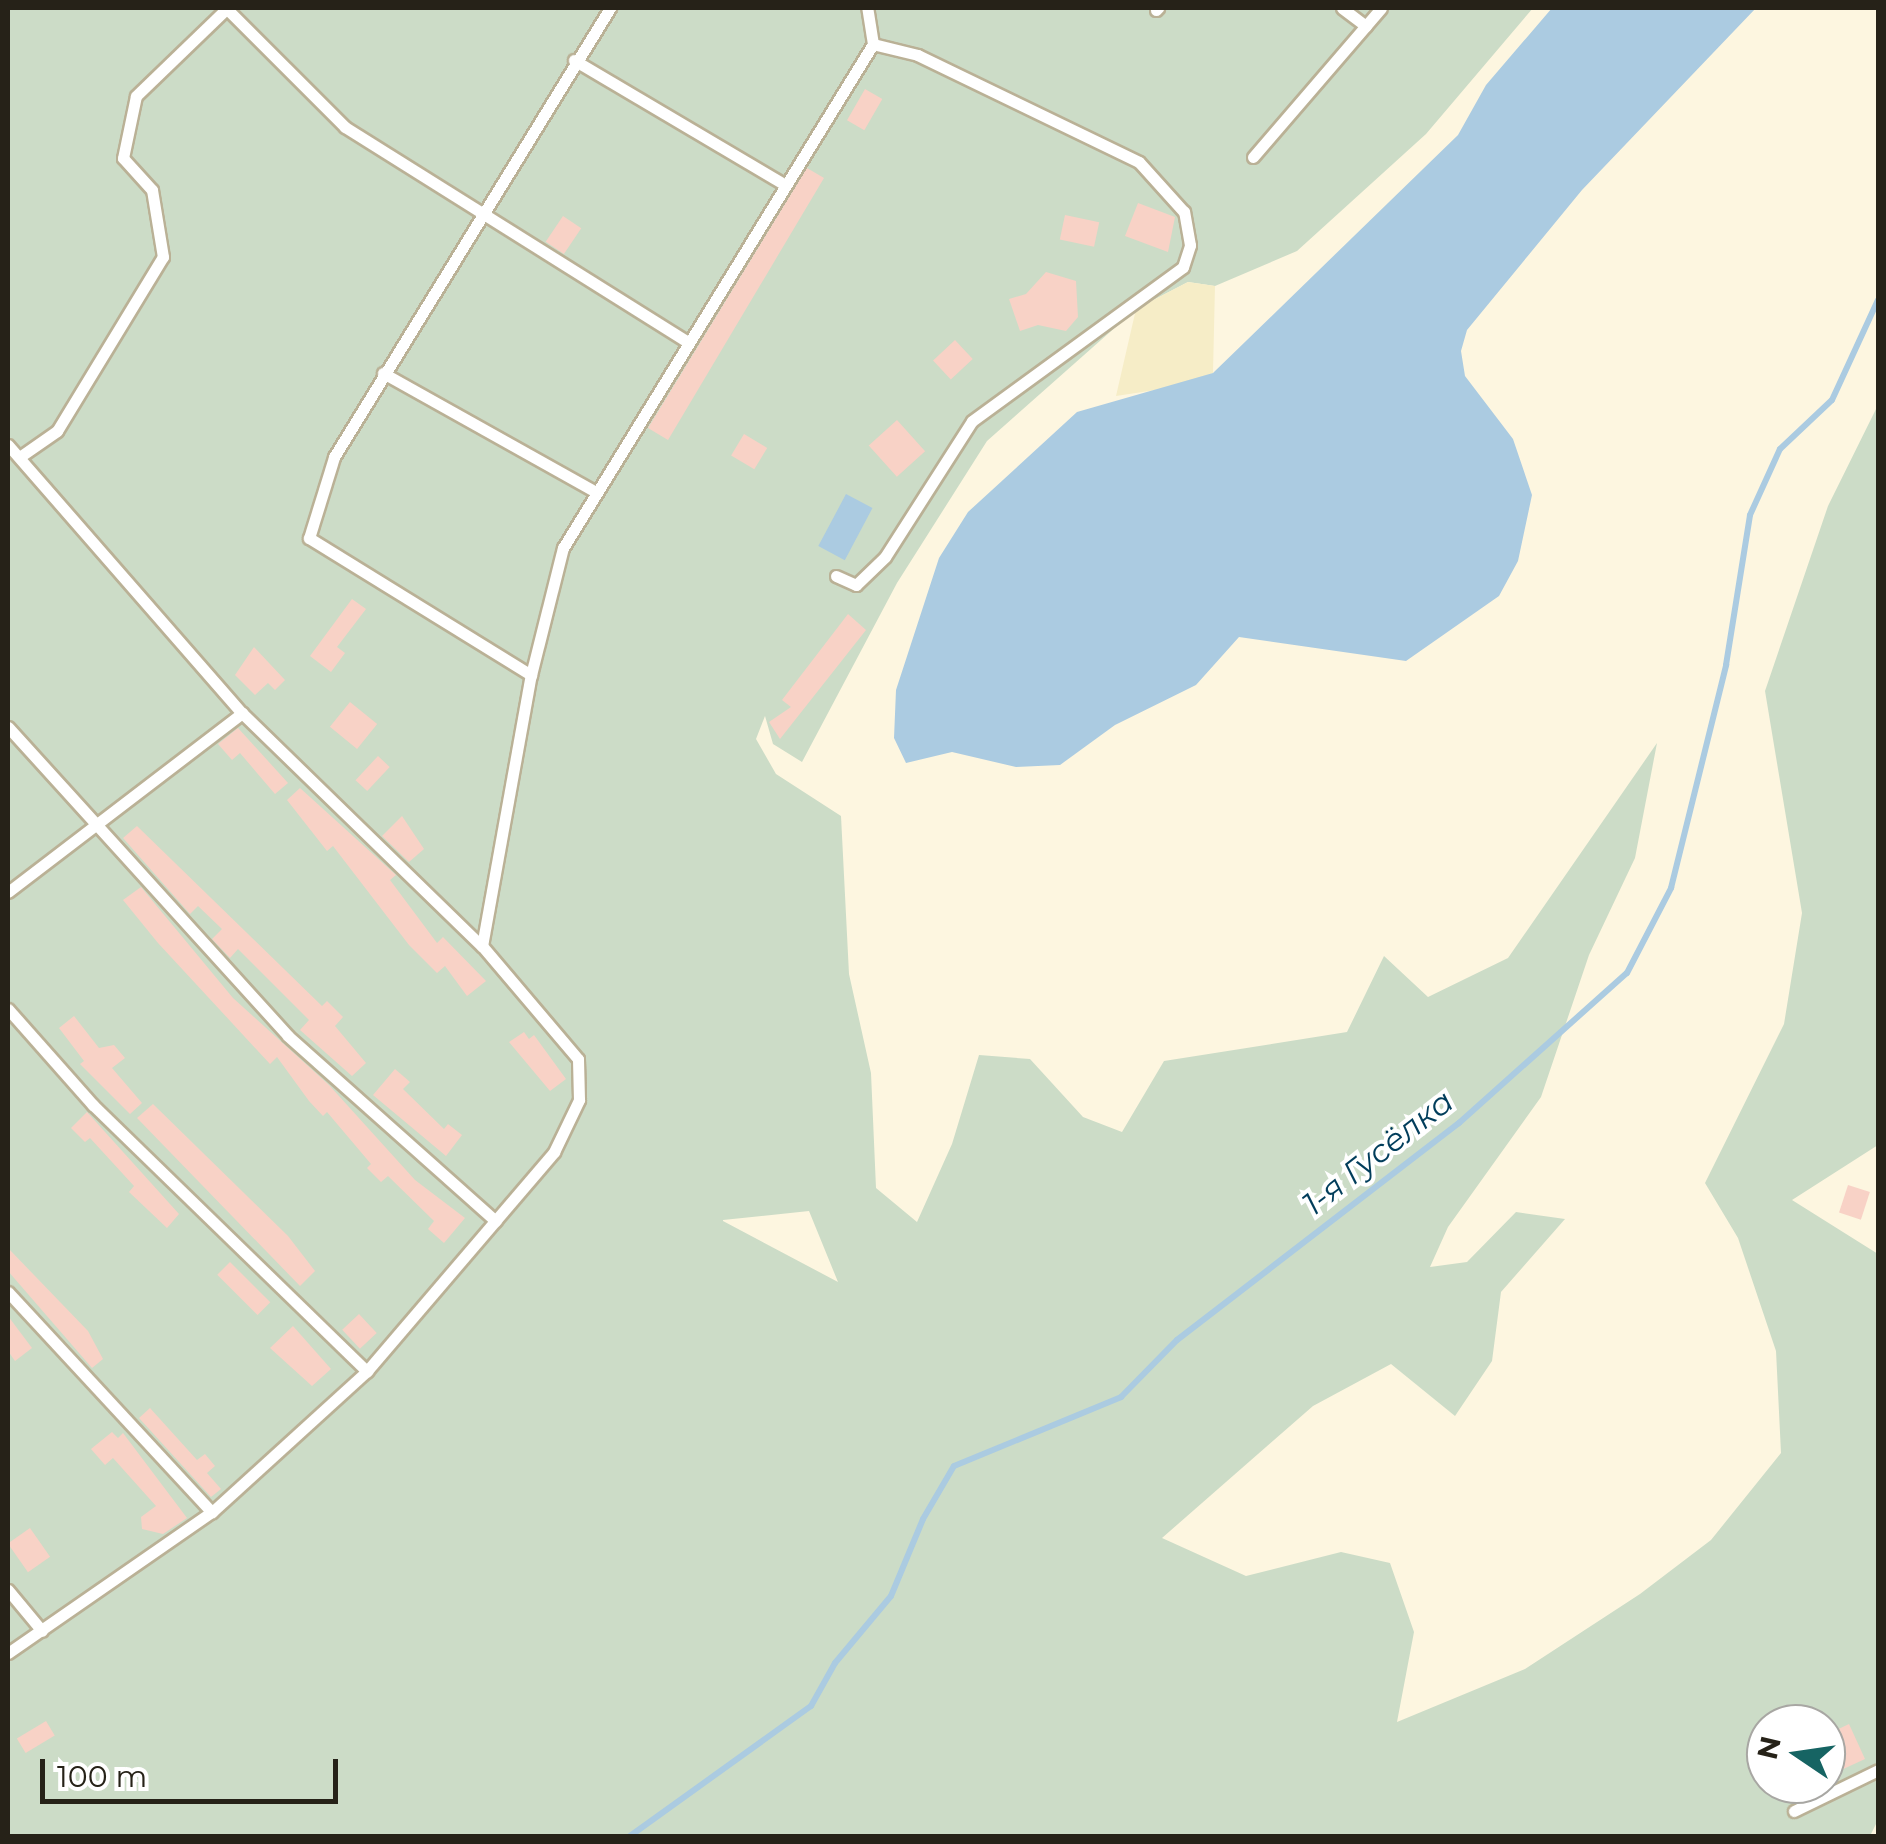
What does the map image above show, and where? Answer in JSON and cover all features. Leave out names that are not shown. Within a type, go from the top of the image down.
[{"type":"lane","points":[[21,456],[57,431],[162,257],[152,190],[123,158],[136,96],[226,8],[345,127],[686,340]]},
{"type":"lane","points":[[530,675],[310,538],[334,458],[574,60],[610,8]]},
{"type":"lane","points":[[482,946],[530,675],[563,548],[782,183],[873,44],[868,8]]},
{"type":"lane","points":[[1342,8],[1366,26]]},
{"type":"lane","points":[[1252,157],[1381,8]]},
{"type":"lane","points":[[836,576],[856,585],[885,558],[972,421],[1183,268],[1190,245],[1184,212],[1138,162],[918,55],[873,44]]},
{"type":"lane","points":[[574,60],[782,183]]},
{"type":"lane","points":[[383,374],[596,492]]},
{"type":"lane","points":[[8,445],[242,714],[482,946],[578,1059],[578,1100],[554,1152],[367,1371],[212,1512],[8,1653]]},
{"type":"lane","points":[[8,892],[242,714]]},
{"type":"lane","points":[[8,727],[100,822],[288,1036],[496,1221]]},
{"type":"lane","points":[[8,1008],[93,1105],[367,1371]]},
{"type":"lane","points":[[8,1292],[212,1512]]},
{"type":"lane","points":[[8,1590],[42,1630]]},
{"type":"lane","points":[[1794,1811],[1878,1770]]},
{"type":"green space","points":[[8,8],[1533,8],[1426,134],[1297,251],[1215,286],[1188,282],[1136,309],[987,441],[897,583],[802,762],[773,744],[765,716],[756,739],[776,774],[841,816],[849,974],[871,1073],[876,1188],[917,1222],[952,1144],[979,1055],[1030,1059],[1083,1117],[1122,1132],[1164,1061],[1347,1032],[1384,956],[1428,997],[1508,958],[1657,743],[1635,858],[1589,955],[1541,1097],[1448,1227],[1430,1267],[1467,1262],[1516,1212],[1565,1219],[1501,1292],[1492,1361],[1455,1416],[1391,1364],[1313,1406],[1162,1538],[1246,1576],[1341,1552],[1390,1563],[1414,1632],[1397,1722],[1525,1669],[1640,1594],[1711,1540],[1781,1453],[1776,1351],[1738,1238],[1705,1183],[1784,1024],[1802,913],[1765,691],[1828,506],[1878,405],[1878,1145],[1792,1200],[1878,1254],[1878,1820],[1870,1836],[8,1836]],"holes":[[[809,1211],[838,1282],[723,1221],[723,1220]]]},
{"type":"sand","points":[[1188,282],[1215,286],[1213,373],[1182,386],[1116,396],[1136,309]]},
{"type":"water","points":[[1552,8],[1756,8],[1582,190],[1467,330],[1461,351],[1465,376],[1513,439],[1532,495],[1518,561],[1499,596],[1406,661],[1239,637],[1196,685],[1115,725],[1060,765],[1016,767],[952,752],[906,763],[894,738],[896,690],[939,558],[968,512],[1077,412],[1213,373],[1458,135],[1486,85]]},
{"type":"water","points":[[846,494],[872,508],[845,560],[818,546]]},
{"type":"building","points":[[865,89],[882,99],[864,130],[847,120]]},
{"type":"building","points":[[807,168],[824,178],[668,440],[648,428]]},
{"type":"building","points":[[1138,203],[1175,217],[1168,252],[1125,236]]},
{"type":"building","points":[[1065,215],[1099,222],[1094,247],[1060,239]]},
{"type":"building","points":[[563,216],[581,228],[564,254],[546,242]]},
{"type":"building","points":[[1046,272],[1076,281],[1078,317],[1066,331],[1038,325],[1020,331],[1009,299],[1026,294]]},
{"type":"building","points":[[955,340],[973,359],[951,379],[933,360]]},
{"type":"building","points":[[897,420],[925,451],[897,477],[869,445]]},
{"type":"building","points":[[744,434],[767,448],[754,469],[731,455]]},
{"type":"building","points":[[352,599],[366,609],[337,647],[345,653],[331,672],[310,656]]},
{"type":"building","points":[[848,614],[866,630],[780,739],[769,722],[791,707],[782,700]]},
{"type":"building","points":[[254,647],[285,680],[275,690],[268,683],[255,695],[235,675]]},
{"type":"building","points":[[350,702],[377,724],[357,749],[330,727]]},
{"type":"building","points":[[238,728],[288,783],[275,794],[240,753],[232,760],[218,744]]},
{"type":"building","points":[[378,756],[390,767],[367,791],[355,780]]},
{"type":"building","points":[[300,788],[396,875],[390,880],[437,943],[443,937],[486,981],[467,996],[445,966],[437,973],[409,945],[333,846],[327,851],[287,800]]},
{"type":"building","points":[[402,816],[424,849],[409,862],[382,836]]},
{"type":"building","points":[[137,826],[322,1006],[327,1001],[343,1017],[335,1026],[366,1063],[352,1076],[300,1030],[309,1020],[238,949],[230,958],[212,939],[222,929],[198,906],[190,914],[123,838]]},
{"type":"building","points":[[141,887],[233,998],[329,1085],[415,1180],[465,1218],[444,1243],[428,1229],[434,1221],[388,1176],[381,1182],[367,1168],[371,1164],[327,1112],[323,1116],[309,1101],[277,1057],[270,1064],[158,943],[123,900]]},
{"type":"building","points":[[74,1016],[99,1048],[114,1045],[125,1058],[112,1068],[142,1103],[130,1114],[80,1064],[84,1061],[59,1028]]},
{"type":"building","points":[[524,1032],[529,1039],[534,1035],[566,1079],[550,1091],[509,1042]]},
{"type":"building","points":[[395,1069],[410,1082],[403,1089],[444,1129],[448,1124],[462,1135],[446,1156],[373,1095]]},
{"type":"building","points":[[153,1104],[288,1236],[315,1271],[300,1286],[137,1118]]},
{"type":"building","points":[[87,1112],[179,1214],[167,1228],[129,1192],[134,1186],[90,1138],[85,1142],[71,1128]]},
{"type":"building","points":[[1848,1185],[1870,1192],[1861,1220],[1839,1213]]},
{"type":"building","points":[[8,1248],[88,1331],[103,1359],[92,1368],[8,1271]]},
{"type":"building","points":[[230,1262],[270,1302],[258,1315],[217,1275]]},
{"type":"building","points":[[359,1314],[377,1333],[360,1349],[342,1330]]},
{"type":"building","points":[[8,1316],[32,1348],[15,1361],[8,1351]]},
{"type":"building","points":[[293,1326],[331,1369],[312,1386],[270,1348]]},
{"type":"building","points":[[150,1408],[197,1460],[205,1454],[215,1466],[207,1473],[221,1489],[211,1497],[139,1418]]},
{"type":"building","points":[[112,1432],[118,1438],[123,1433],[187,1518],[163,1534],[142,1529],[141,1517],[156,1506],[113,1458],[105,1465],[91,1449]]},
{"type":"building","points":[[30,1528],[50,1557],[28,1572],[8,1543]]},
{"type":"building","points":[[46,1721],[55,1736],[26,1753],[17,1739]]},
{"type":"building","points":[[1849,1724],[1865,1759],[1846,1768]]},
{"type":"waterway","name":"1-я Гусёлка","points":[[630,1836],[811,1706],[835,1663],[891,1596],[923,1519],[954,1466],[1121,1397],[1177,1340],[1459,1123],[1627,973],[1671,888],[1726,665],[1750,515],[1780,449],[1832,400],[1878,300]]}]
